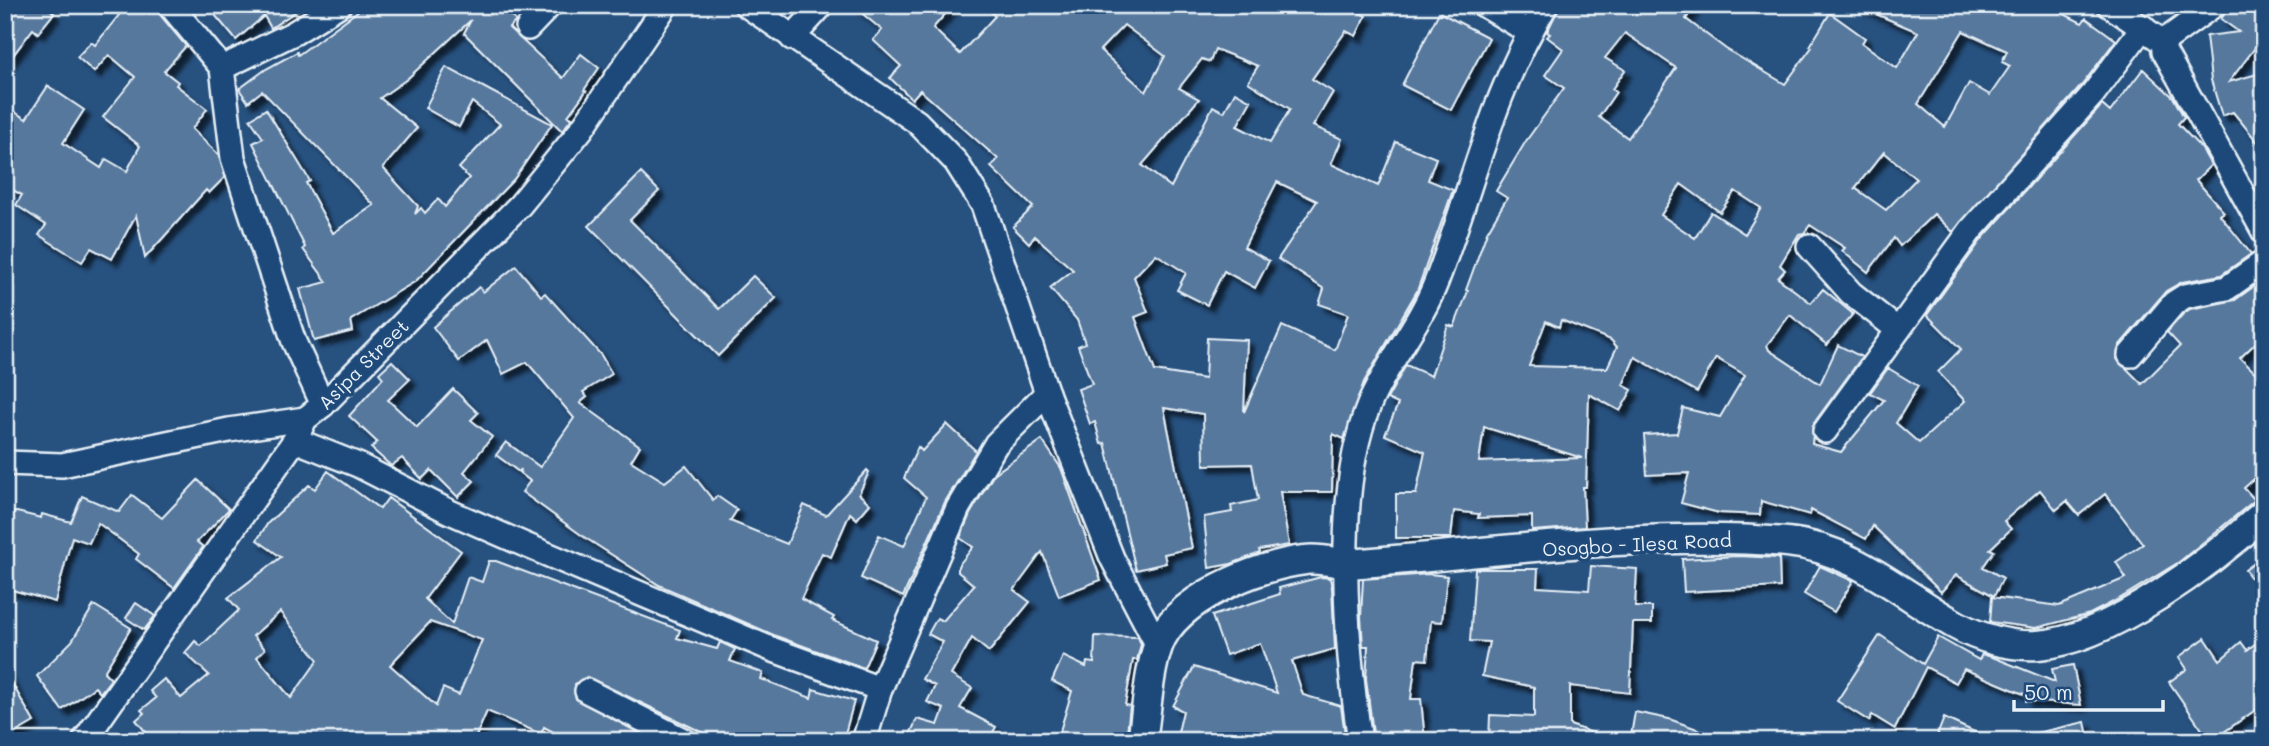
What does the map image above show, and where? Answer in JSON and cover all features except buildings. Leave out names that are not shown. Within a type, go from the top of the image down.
[{"type":"main road","name":"Osogbo - Ilesa Road","points":[[1142,741],[1158,646],[1168,625],[1213,591],[1273,567],[1307,559],[1348,564],[1685,538],[1789,542],[1819,547],[1857,563],[1957,626],[1999,642],[2037,645],[2071,638],[2147,601],[2190,576],[2264,514]]},
{"type":"street","points":[[5,463],[62,465],[314,412],[294,342],[233,158],[222,68],[170,5]]},
{"type":"street","points":[[222,68],[294,33],[339,5]]},
{"type":"street","points":[[528,28],[550,5]]},
{"type":"street","name":"Asipa Street","points":[[84,741],[314,412],[520,205],[581,130],[666,5]]},
{"type":"street","points":[[746,5],[916,122],[957,162],[983,205],[1047,393],[1112,558],[1158,646]]},
{"type":"street","points":[[792,38],[822,5]]},
{"type":"street","points":[[1484,5],[1529,32]]},
{"type":"street","points":[[1360,741],[1352,690],[1348,564],[1349,481],[1369,405],[1437,281],[1500,95],[1529,32],[1546,5]]},
{"type":"street","points":[[2109,5],[2163,42],[2164,51],[2264,232]]},
{"type":"street","points":[[2163,42],[2214,5]]},
{"type":"street","points":[[1825,431],[1971,230],[2093,93],[2143,27]]},
{"type":"street","points":[[1809,246],[1850,293],[1898,330]]},
{"type":"street","points":[[2130,355],[2174,303],[2185,296],[2227,288],[2264,262]]},
{"type":"street","points":[[864,741],[880,689],[958,508],[996,444],[1047,393]]},
{"type":"street","points":[[295,440],[358,465],[450,512],[598,576],[771,649],[880,689]]},
{"type":"street","points":[[587,691],[685,741]]}]
